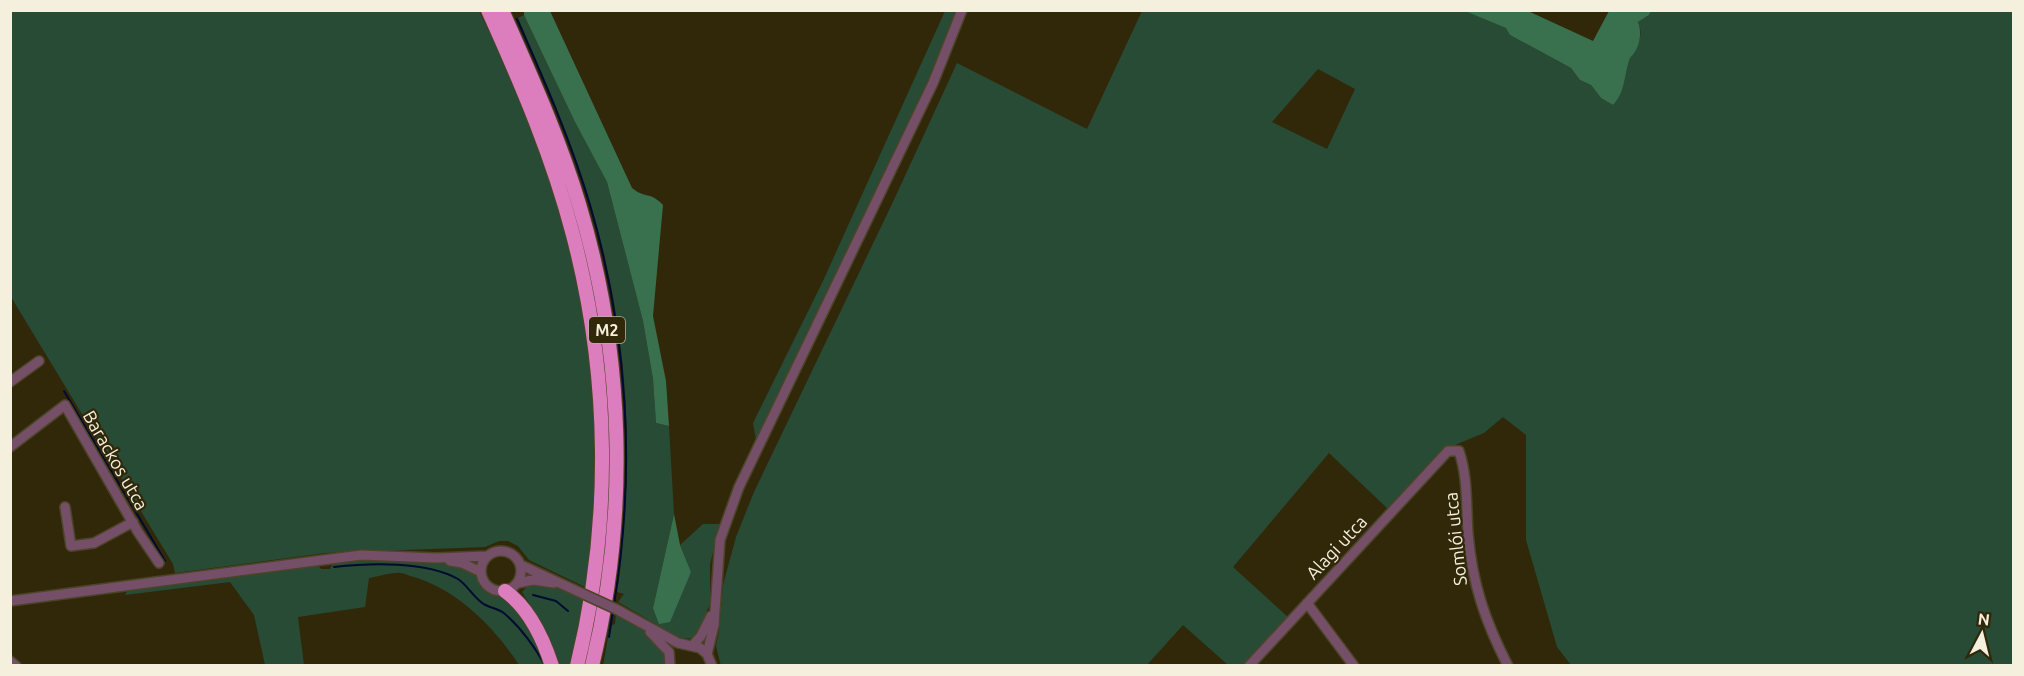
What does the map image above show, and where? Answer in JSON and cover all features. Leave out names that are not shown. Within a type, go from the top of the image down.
[{"type":"highway","name":"M2","points":[[488,10],[535,121],[555,176],[573,234],[594,335],[600,387],[602,483],[595,572],[577,666]]},
{"type":"highway","name":"M2","points":[[502,10],[548,115],[579,203],[599,284],[608,336],[615,397],[617,484],[610,573],[592,666]]},
{"type":"highway","points":[[505,591],[516,599],[527,614],[539,634],[552,666]]},
{"type":"street","points":[[707,654],[714,625],[720,540],[739,487],[933,82],[962,10]]},
{"type":"street","points":[[10,382],[39,361]]},
{"type":"street","name":"Barackos utca","points":[[10,447],[65,405],[138,532],[159,563]]},
{"type":"street","name":"Alagi utca","points":[[1249,666],[1448,451]]},
{"type":"street","name":"Somlói utca","points":[[1448,451],[1459,451],[1465,468],[1468,534],[1474,581],[1485,616],[1508,666]]},
{"type":"street","points":[[65,507],[70,546],[94,543],[133,522]]},
{"type":"street","points":[[518,583],[522,571],[516,556],[506,551],[496,551],[483,561],[481,572],[486,585],[491,589],[505,591],[518,583],[533,580],[561,584]]},
{"type":"street","points":[[10,601],[361,555],[436,558],[487,556]]},
{"type":"street","points":[[436,558],[462,563],[481,572]]},
{"type":"street","points":[[521,565],[689,646],[700,648],[707,654],[712,666]]},
{"type":"street","points":[[1307,603],[1354,666]]},
{"type":"street","points":[[670,663],[680,649],[689,646],[707,627],[715,605]]},
{"type":"street","points":[[640,622],[666,646],[670,663]]},
{"type":"green space","points":[[11,11],[479,11],[531,116],[559,194],[590,335],[597,488],[587,588],[529,560],[518,546],[508,541],[499,541],[485,547],[325,553],[175,573],[173,564],[11,297]]},
{"type":"green space","points":[[524,11],[550,11],[632,188],[654,198],[663,205],[653,316],[666,381],[669,426],[656,423],[653,379],[643,321],[607,182],[575,122]]},
{"type":"green space","points":[[945,11],[957,11],[930,83],[757,446],[753,423],[823,281]]},
{"type":"green space","points":[[1142,11],[1465,11],[1507,28],[1510,35],[1571,68],[1580,80],[1591,85],[1601,98],[1613,105],[1622,90],[1629,61],[1640,39],[1638,22],[1651,11],[2013,11],[2013,665],[1571,665],[1557,647],[1526,540],[1526,435],[1503,417],[1484,433],[1445,449],[1388,509],[1329,453],[1233,567],[1289,618],[1245,665],[1228,665],[1183,625],[1146,666],[721,666],[716,646],[723,585],[736,537],[754,492],[957,63],[1087,129]],"holes":[[[1318,69],[1355,89],[1327,149],[1272,122]]]},
{"type":"green space","points":[[1465,11],[1528,11],[1593,41],[1609,11],[1651,11],[1638,22],[1639,42],[1630,59],[1620,95],[1613,105],[1601,98],[1591,85],[1580,80],[1571,68],[1510,35],[1506,28]]},
{"type":"green space","points":[[524,15],[575,122],[607,182],[643,321],[653,379],[656,423],[669,426],[674,514],[653,608],[691,572],[680,545],[703,524],[720,524],[710,564],[710,604],[694,638],[681,639],[618,602],[624,594],[617,592],[627,479],[627,433],[625,388],[613,298],[592,209],[557,110],[518,18]]},
{"type":"green space","points":[[674,514],[680,545],[691,572],[670,622],[659,624],[653,608]]},
{"type":"green space","points":[[408,558],[455,564],[475,572],[486,590],[514,601],[550,665],[519,665],[499,637],[460,601],[430,583],[401,573],[369,578],[365,607],[298,617],[304,665],[265,665],[254,615],[230,582],[125,595],[127,591],[315,565],[321,569],[330,569],[332,565],[339,562]]},
{"type":"green space","points":[[529,584],[557,587],[585,599],[573,665],[558,665],[548,637],[522,592]]},
{"type":"green space","points":[[616,614],[660,641],[666,650],[667,665],[603,666],[610,626],[615,624]]},
{"type":"waterway","points":[[517,19],[557,111],[583,181],[603,254],[613,303],[620,353],[626,453],[625,504],[614,604]]},
{"type":"waterway","points":[[64,391],[165,561]]},
{"type":"waterway","points":[[334,567],[381,564],[414,566],[445,573],[458,579],[484,604],[511,619],[527,638],[545,666]]},
{"type":"waterway","points":[[533,595],[556,601],[568,611]]},
{"type":"waterway","points":[[609,637],[613,610]]}]
